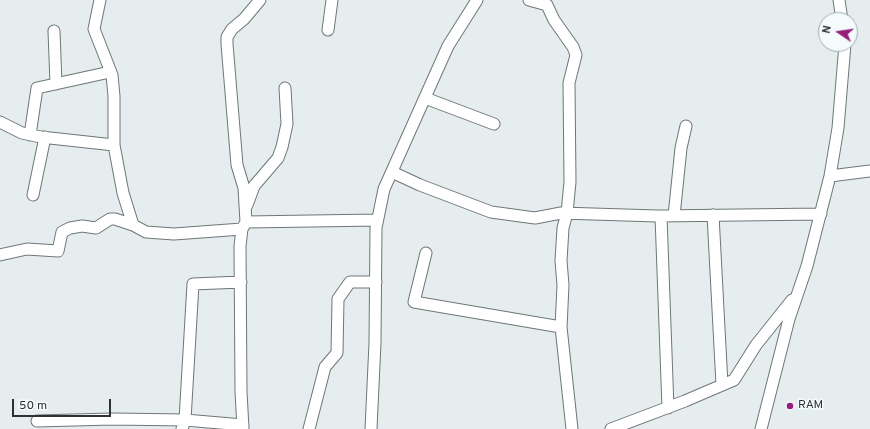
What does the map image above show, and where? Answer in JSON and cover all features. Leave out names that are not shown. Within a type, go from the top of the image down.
[{"type":"street","points":[[100,0],[94,29],[110,72],[114,96],[114,145],[123,193],[133,225]]},
{"type":"street","points":[[37,421],[112,419],[184,425],[243,427],[241,391],[240,246],[244,226],[245,209],[244,188],[237,165],[227,37],[260,0]]},
{"type":"street","points":[[328,30],[332,0]]},
{"type":"street","points":[[372,429],[377,220],[384,189],[448,46],[477,0]]},
{"type":"street","points":[[529,0],[546,5],[554,20],[573,47],[576,55],[569,83],[570,182],[568,213],[563,228],[561,261],[563,285],[561,328],[572,429]]},
{"type":"street","points":[[839,0],[841,12]]},
{"type":"street","points":[[54,31],[56,84]]},
{"type":"street","points":[[761,429],[789,319],[807,266],[830,176],[838,128],[844,52]]},
{"type":"street","points":[[30,134],[37,88],[110,72]]},
{"type":"street","points":[[245,209],[254,186],[278,158],[282,147],[287,124],[285,88]]},
{"type":"street","points":[[425,98],[494,124]]},
{"type":"street","points":[[0,122],[22,133],[114,145]]},
{"type":"street","points":[[674,216],[681,148],[686,126]]},
{"type":"street","points":[[33,195],[45,137]]},
{"type":"street","points":[[830,176],[870,171]]},
{"type":"street","points":[[392,172],[420,185],[491,212],[535,218],[568,213],[661,216],[821,214]]},
{"type":"street","points":[[713,215],[722,385]]},
{"type":"street","points":[[661,216],[668,408]]},
{"type":"street","points":[[0,255],[28,248],[58,250],[62,232],[70,228],[82,226],[96,228],[110,219],[115,219],[133,225],[146,232],[174,234],[244,226],[377,220]]},
{"type":"street","points":[[426,253],[414,302],[561,328]]},
{"type":"street","points":[[184,425],[193,284],[241,282]]},
{"type":"street","points":[[309,429],[325,367],[337,354],[338,298],[350,282],[376,282]]},
{"type":"street","points":[[611,429],[668,408],[734,380],[756,345],[798,293]]},
{"type":"place","name":"RAM","points":[[790,406]]}]
